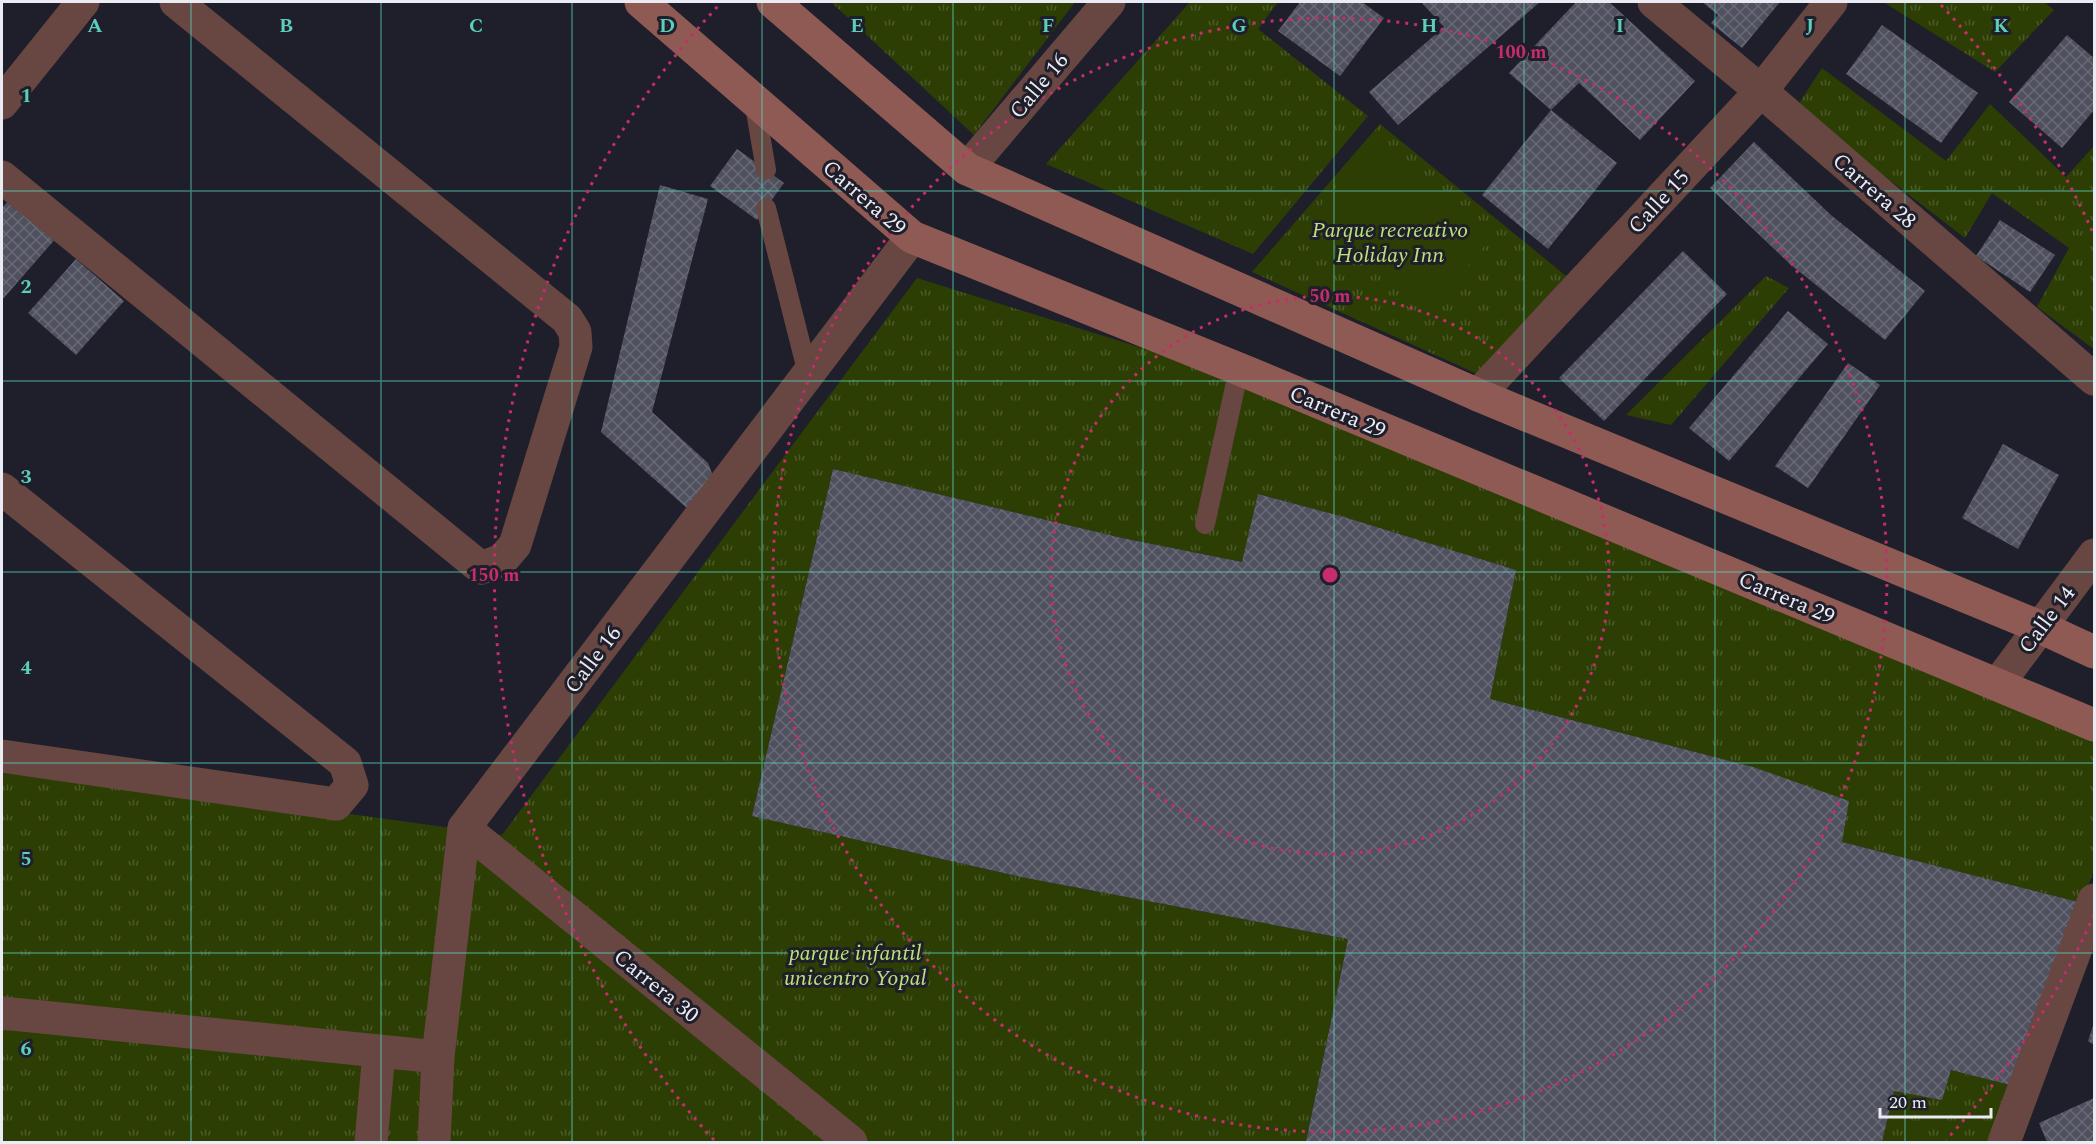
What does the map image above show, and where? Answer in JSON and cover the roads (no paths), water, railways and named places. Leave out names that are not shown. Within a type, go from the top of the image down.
[{"type":"main road","name":"Carrera 29","points":[[642,2],[912,237],[1239,369],[2094,725]]},
{"type":"main road","points":[[773,2],[968,169],[1478,395],[2040,627],[2094,652]]},
{"type":"street","points":[[2,103],[83,2]]},
{"type":"street","points":[[2,177],[481,568],[502,560],[515,545],[576,347],[575,332],[567,319],[176,2]]},
{"type":"street","name":"Calle 16","points":[[968,169],[1109,2]]},
{"type":"street","name":"Carrera 28","points":[[1654,2],[1761,91],[2094,379]]},
{"type":"street","name":"Calle 15","points":[[1478,395],[1761,91],[1831,2]]},
{"type":"street","name":"Calle 16","points":[[464,828],[912,237]]},
{"type":"street","points":[[2,489],[345,763],[352,785],[336,804],[2,756]]},
{"type":"street","name":"Calle 14","points":[[1998,684],[2094,555]]},
{"type":"street","points":[[434,1143],[438,1057],[464,828]]},
{"type":"street","name":"Carrera 30","points":[[464,828],[851,1143]]},
{"type":"street","points":[[2004,1143],[2094,900]]},
{"type":"street","points":[[2,1013],[438,1057]]},
{"type":"street","points":[[371,1143],[380,1052]]},
{"type":"lane","points":[[754,100],[766,170]]},
{"type":"lane","points":[[766,208],[808,374]]},
{"type":"lane","points":[[1205,524],[1239,369]]},
{"type":"park label","name":"Parque recreativo Holiday Inn","points":[[1390,242]]},
{"type":"park label","name":"parque infantil unicentro Yopal","points":[[855,964]]}]
